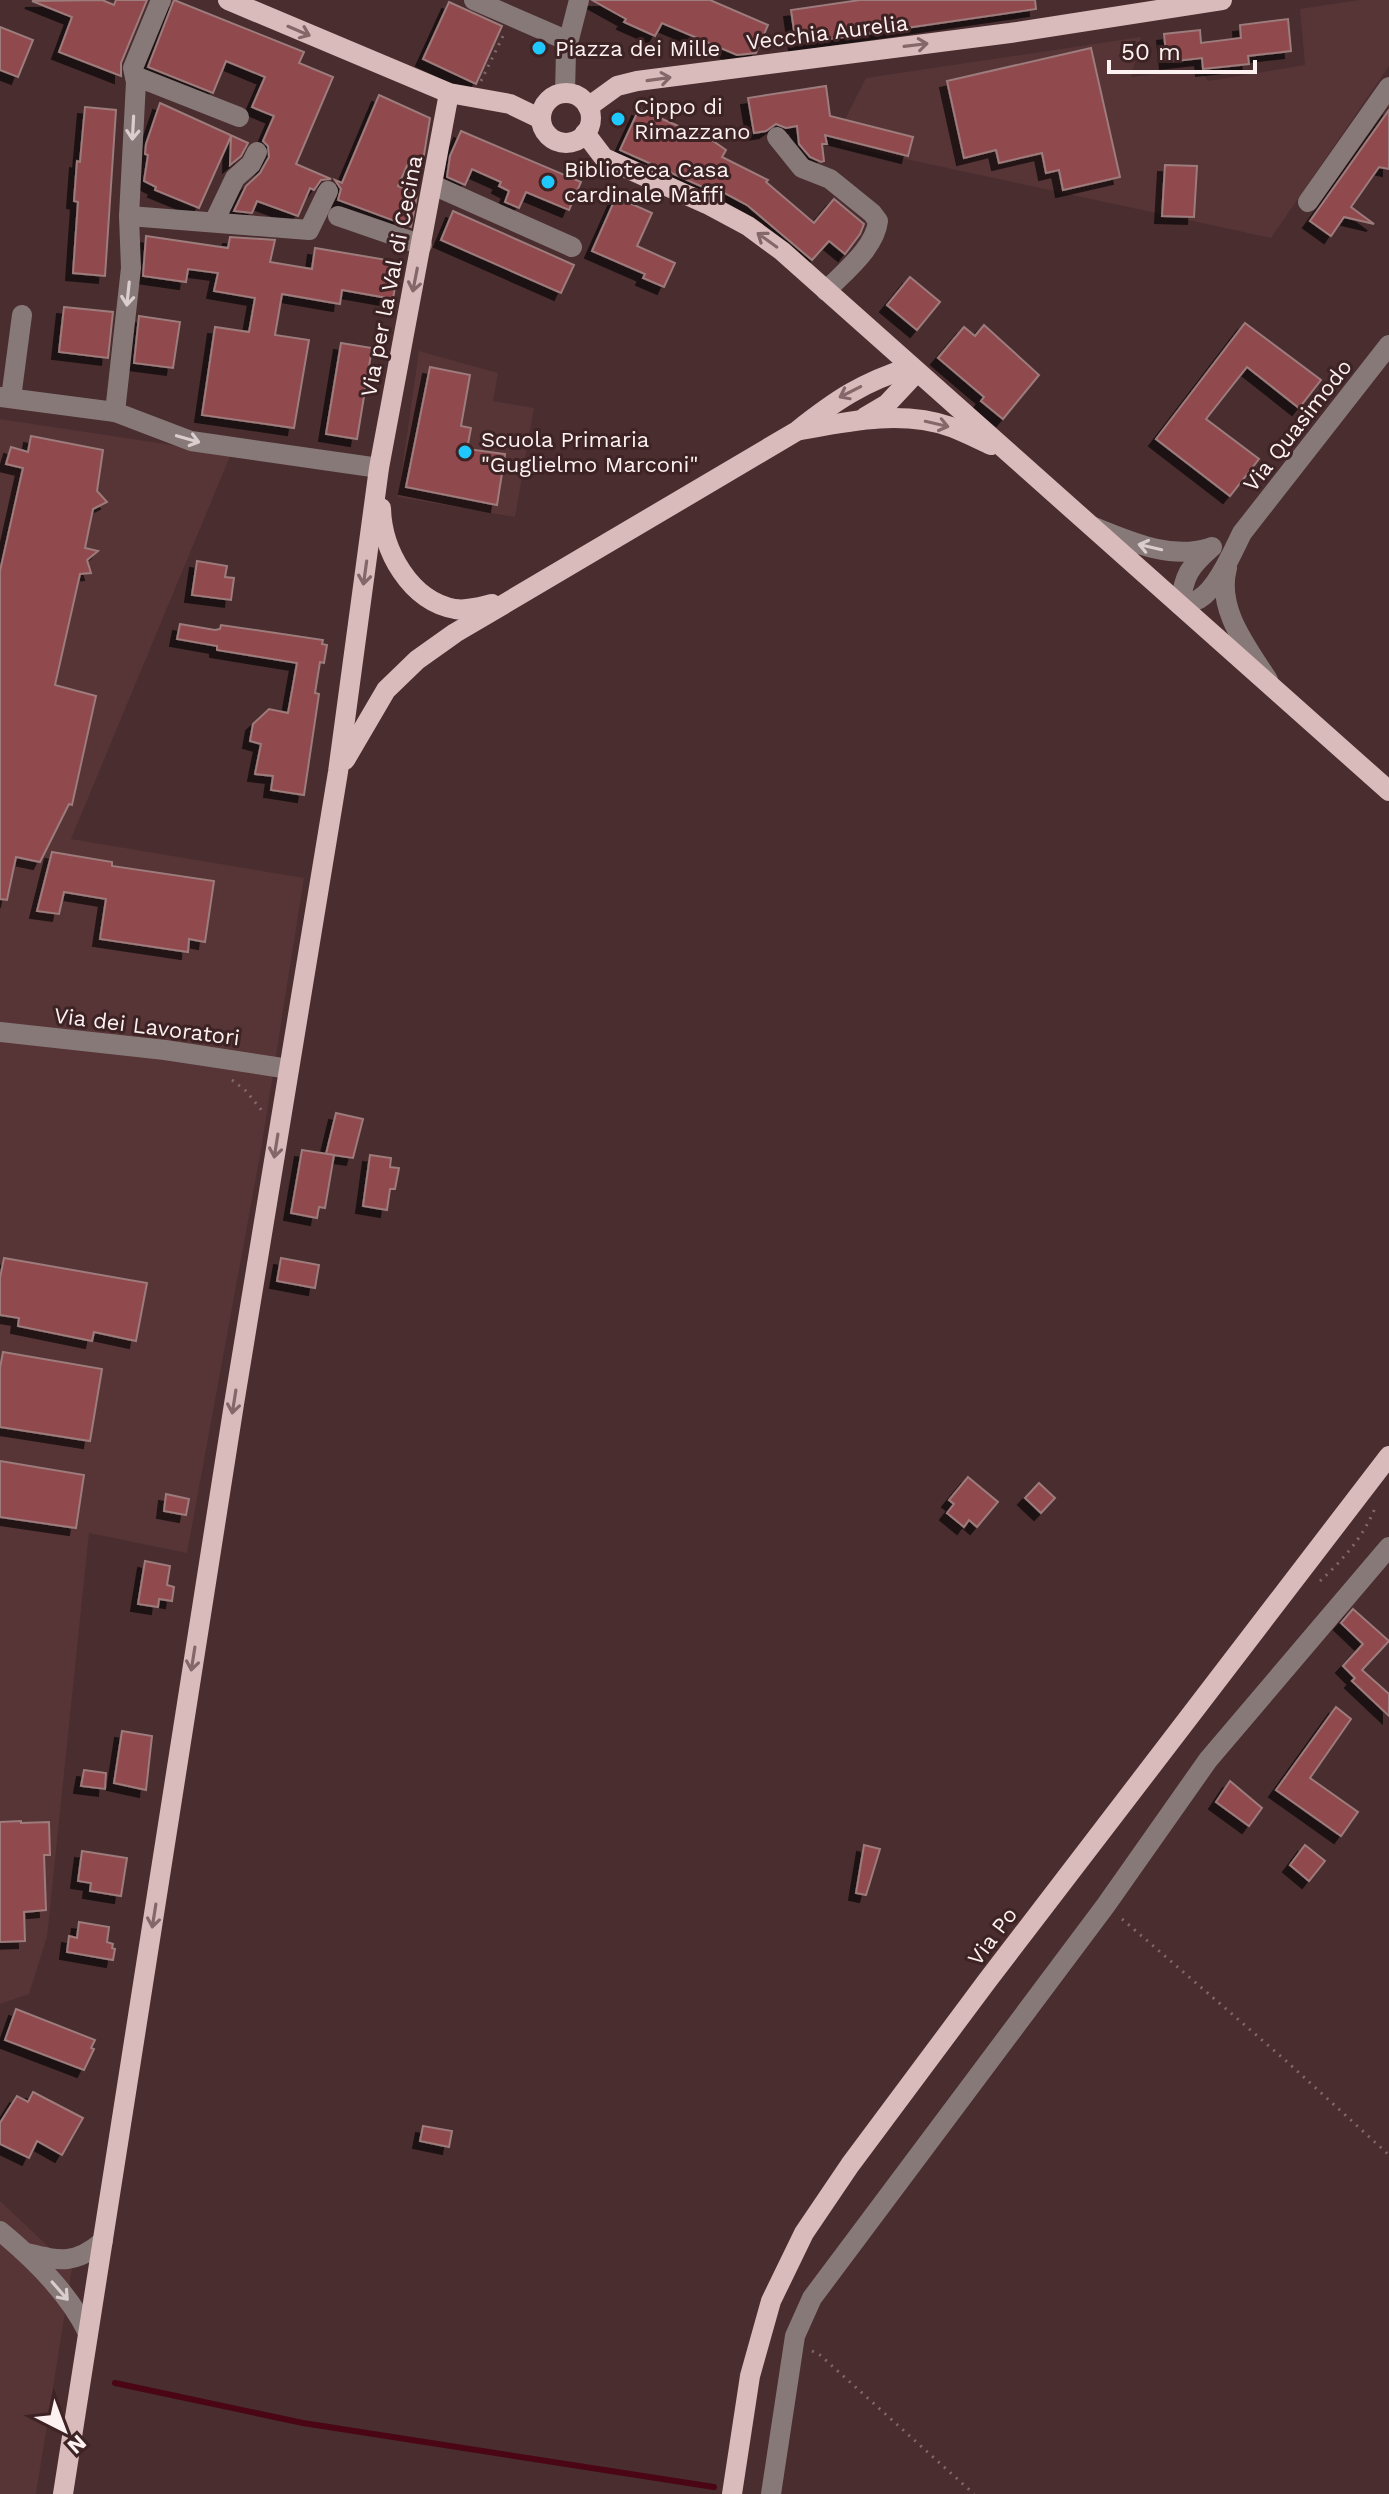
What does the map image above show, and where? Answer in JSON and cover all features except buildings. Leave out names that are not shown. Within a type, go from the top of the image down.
[{"type":"main road","points":[[228,0],[449,93],[510,104],[541,119]]},
{"type":"main road","name":"Vecchia Aurelia","points":[[588,107],[617,86],[637,81],[1010,33],[1222,0]]},
{"type":"main road","name":"Via per la Val di Cecina","points":[[379,468],[449,93]]},
{"type":"main road","points":[[565,93],[579,96],[588,107],[590,121],[585,133],[573,142],[558,142],[546,133],[541,119],[547,101],[565,93]]},
{"type":"main road","points":[[585,133],[604,158],[707,204],[748,226],[782,251],[1389,791]]},
{"type":"main road","points":[[861,419],[887,404],[914,369]]},
{"type":"main road","points":[[338,772],[386,690],[417,660],[455,633],[797,431],[836,400],[882,376],[914,369]]},
{"type":"main road","points":[[797,431],[861,419],[922,421],[949,427],[1008,453]]},
{"type":"main road","points":[[379,468],[381,522],[391,553],[407,579],[425,595],[452,608],[472,609],[513,599]]},
{"type":"main road","points":[[63,2494],[338,772],[379,468]]},
{"type":"main road","name":"Via Po","points":[[732,2494],[750,2376],[771,2301],[804,2233],[850,2165],[969,2006],[1389,1457]]},
{"type":"street","points":[[115,412],[131,268],[129,216],[133,68],[161,0]]},
{"type":"street","points":[[474,0],[568,41]]},
{"type":"street","points":[[565,93],[568,41],[579,0]]},
{"type":"street","points":[[135,76],[239,117]]},
{"type":"street","points":[[1308,202],[1389,87]]},
{"type":"street","points":[[777,137],[802,168],[830,179],[878,221],[877,231],[866,248],[826,291]]},
{"type":"street","points":[[214,222],[235,178],[251,164],[257,152]]},
{"type":"street","points":[[433,185],[572,247]]},
{"type":"street","points":[[129,216],[309,230],[328,191]]},
{"type":"street","points":[[338,216],[422,245]]},
{"type":"street","points":[[22,315],[6,397],[115,412],[191,441],[379,468]]},
{"type":"street","name":"Via Quasimodo","points":[[1212,547],[1195,562],[1184,578],[1180,605],[1201,599],[1228,561],[1242,533],[1389,345]]},
{"type":"street","name":"Via Quasimodo","points":[[1090,526],[1170,552],[1193,553],[1242,533]]},
{"type":"street","name":"Via Quasimodo","points":[[1228,561],[1222,585],[1225,604],[1272,687]]},
{"type":"street","name":"Via dei Lavoratori","points":[[0,1032],[165,1050],[289,1069]]},
{"type":"street","points":[[771,2494],[794,2343],[812,2298],[1106,1905],[1208,1760],[1389,1547]]},
{"type":"street","points":[[0,2231],[26,2253],[78,2312],[88,2333]]},
{"type":"street","points":[[26,2253],[54,2259],[86,2256],[103,2241]]},
{"type":"path","points":[[471,97],[508,24],[508,15]]},
{"type":"path","points":[[1318,1582],[1338,1565],[1360,1535],[1377,1501]]},
{"type":"path","points":[[1106,1905],[1284,2059],[1389,2155]]},
{"type":"path","points":[[794,2343],[820,2355],[974,2494]]},
{"type":"shaded area","points":[[1359,0],[1389,0],[1389,66],[1271,238],[841,145],[840,129],[866,78],[1141,37],[1131,77],[1200,69],[1208,81],[1305,65],[1300,9]]},
{"type":"shaded area","name":"Scuola Primaria \"Guglielmo Marconi\"","points":[[419,351],[498,373],[493,401],[534,408],[515,517],[398,497]]},
{"type":"shaded area","points":[[0,419],[231,454],[71,839],[304,878],[261,1150],[187,1553],[89,1533],[47,1937],[29,1994],[0,2004]]},
{"type":"shaded area","points":[[0,2201],[72,2269],[36,2494],[0,2494]]},
{"type":"waterway","points":[[115,2383],[303,2423],[714,2487]]},
{"type":"place","name":"Piazza dei Mille","points":[[539,48]]},
{"type":"place","name":"Cippo di Rimazzano","points":[[618,119]]},
{"type":"place","name":"Biblioteca Casa cardinale Maffi","points":[[548,182]]},
{"type":"place","name":"Scuola Primaria \"Guglielmo Marconi\"","points":[[465,452]]}]
